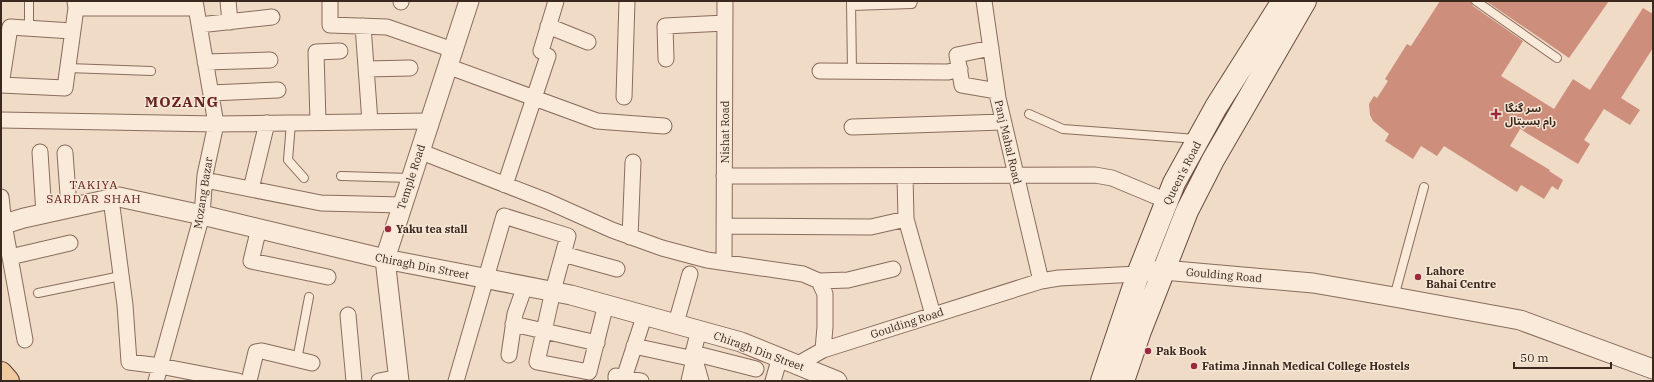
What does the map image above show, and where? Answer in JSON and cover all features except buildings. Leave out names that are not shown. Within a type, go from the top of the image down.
[{"type":"main road","name":"Queen's Road","points":[[1102,381],[1138,274],[1174,183],[1216,107],[1283,1]]},
{"type":"main road","name":"Queen's Road","points":[[1123,381],[1140,331],[1187,211],[1213,160],[1305,1]]},
{"type":"main road","points":[[1,373],[8,381]]},
{"type":"street","points":[[228,1],[230,22]]},
{"type":"street","points":[[330,1],[330,25],[387,27],[534,97],[597,121],[664,126]]},
{"type":"street","name":"Temple Road","points":[[399,379],[385,259],[469,1]]},
{"type":"street","points":[[505,185],[534,97],[545,53],[548,26],[556,1]]},
{"type":"street","points":[[624,97],[627,1]]},
{"type":"street","name":"Nishat Road","points":[[724,262],[725,1]]},
{"type":"street","name":"Panj Mahal Road","points":[[984,1],[1003,122],[1041,281]]},
{"type":"street","points":[[72,30],[10,27],[1,85],[65,88],[68,68],[75,4],[196,4]]},
{"type":"street","name":"Mozang Bazar","points":[[156,381],[202,215],[205,180],[216,124],[196,4]]},
{"type":"street","points":[[199,25],[272,16]]},
{"type":"street","points":[[666,59],[665,26],[725,23]]},
{"type":"street","points":[[363,26],[370,122]]},
{"type":"street","points":[[548,26],[588,42]]},
{"type":"street","points":[[991,48],[957,55],[962,86],[997,91]]},
{"type":"street","points":[[318,122],[316,52],[340,51]]},
{"type":"street","points":[[205,62],[270,60]]},
{"type":"street","points":[[366,69],[410,68]]},
{"type":"street","points":[[820,71],[948,72],[960,69]]},
{"type":"street","points":[[211,93],[278,90]]},
{"type":"street","points":[[1,120],[216,124],[429,120]]},
{"type":"street","points":[[852,127],[1003,122]]},
{"type":"street","points":[[251,189],[267,123]]},
{"type":"street","points":[[419,151],[547,201],[630,237],[706,260],[804,274],[819,281],[848,280],[893,269]]},
{"type":"street","points":[[40,152],[44,214]]},
{"type":"street","points":[[65,153],[69,208]]},
{"type":"street","points":[[630,237],[632,162]]},
{"type":"street","points":[[724,176],[1095,175],[1112,178],[1167,202]]},
{"type":"street","points":[[905,176],[906,219],[933,315]]},
{"type":"street","points":[[205,180],[321,203],[402,205]]},
{"type":"street","points":[[1,197],[2,224],[10,257],[25,340]]},
{"type":"street","name":"Chiragh Din Street","points":[[2,224],[119,198],[259,228],[385,259],[525,286],[606,304],[741,342],[837,381]]},
{"type":"street","points":[[111,199],[121,276],[129,362],[160,366],[238,381]]},
{"type":"street","points":[[456,381],[504,216],[568,236],[537,362],[589,372],[606,304]]},
{"type":"street","points":[[724,226],[871,227],[906,219]]},
{"type":"street","points":[[259,228],[251,261],[328,277]]},
{"type":"street","points":[[10,257],[70,243]]},
{"type":"street","points":[[563,254],[618,269]]},
{"type":"street","name":"Goulding Road","points":[[798,364],[823,350],[1041,281],[1059,278],[1138,274],[1163,270],[1313,283],[1394,296],[1520,320],[1653,369]]},
{"type":"street","points":[[676,323],[690,274]]},
{"type":"street","points":[[819,281],[826,294],[823,350]]},
{"type":"street","points":[[509,355],[515,314],[525,286]]},
{"type":"street","points":[[641,381],[620,379],[634,346],[645,314]]},
{"type":"street","points":[[348,315],[354,381]]},
{"type":"street","points":[[513,324],[597,343]]},
{"type":"street","points":[[689,381],[699,330]]},
{"type":"street","points":[[634,346],[694,356],[754,375],[761,350]]},
{"type":"street","points":[[249,381],[256,352],[262,351],[312,363]]},
{"type":"street","points":[[694,356],[701,381]]},
{"type":"street","points":[[773,381],[780,357]]},
{"type":"street","points":[[379,381],[399,379]]},
{"type":"lane","points":[[29,1],[29,28]]},
{"type":"lane","points":[[852,71],[851,4],[912,4],[912,1]]},
{"type":"lane","points":[[1476,1],[1557,58]]},
{"type":"lane","points":[[68,68],[151,71]]},
{"type":"lane","points":[[1029,114],[1063,128],[1199,139]]},
{"type":"lane","points":[[291,123],[288,160],[304,178]]},
{"type":"lane","points":[[341,176],[411,178]]},
{"type":"lane","points":[[1394,296],[1424,187]]},
{"type":"lane","points":[[38,293],[121,276]]},
{"type":"lane","points":[[297,360],[309,297]]},
{"type":"place","name":"سر گنگا رام ہسپتال","points":[[1496,114]]},
{"type":"place","name":"Yaku tea stall","points":[[388,229]]},
{"type":"place","name":"Lahore Bahai Centre","points":[[1418,277]]},
{"type":"place","name":"Pak Book","points":[[1148,351]]},
{"type":"place","name":"Fatima Jinnah Medical College Hostels","points":[[1194,366]]},
{"type":"district","name":"MOZANG","points":[[182,101]]},
{"type":"district","name":"TAKIYA SARDAR SHAH","points":[[94,191]]}]
